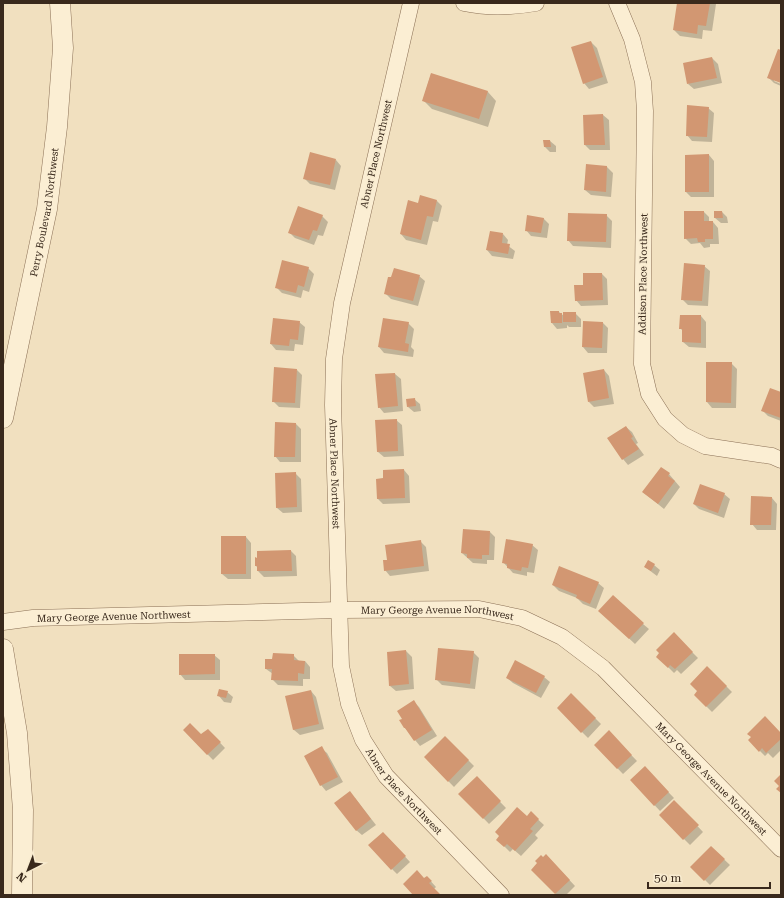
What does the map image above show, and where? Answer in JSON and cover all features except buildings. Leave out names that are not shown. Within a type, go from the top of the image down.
[{"type":"street","name":"Perry Boulevard Northwest","points":[[3,418],[47,209],[57,127],[63,48],[60,3]]},
{"type":"street","name":"Abner Place Northwest","points":[[411,3],[342,303],[334,359],[333,405],[339,610],[343,673],[349,704],[363,740],[386,776],[501,895]]},
{"type":"street","points":[[464,3],[473,5],[515,7],[536,3]]},
{"type":"street","name":"Addison Place Northwest","points":[[617,3],[632,38],[643,82],[645,111],[642,364],[650,394],[665,419],[683,435],[705,446],[772,456],[781,460]]},
{"type":"street","name":"Mary George Avenue Northwest","points":[[3,622],[33,618],[339,610],[479,609],[522,618],[562,637],[603,668],[781,849]]},
{"type":"street","points":[[3,649],[18,741],[23,810],[22,895]]}]
